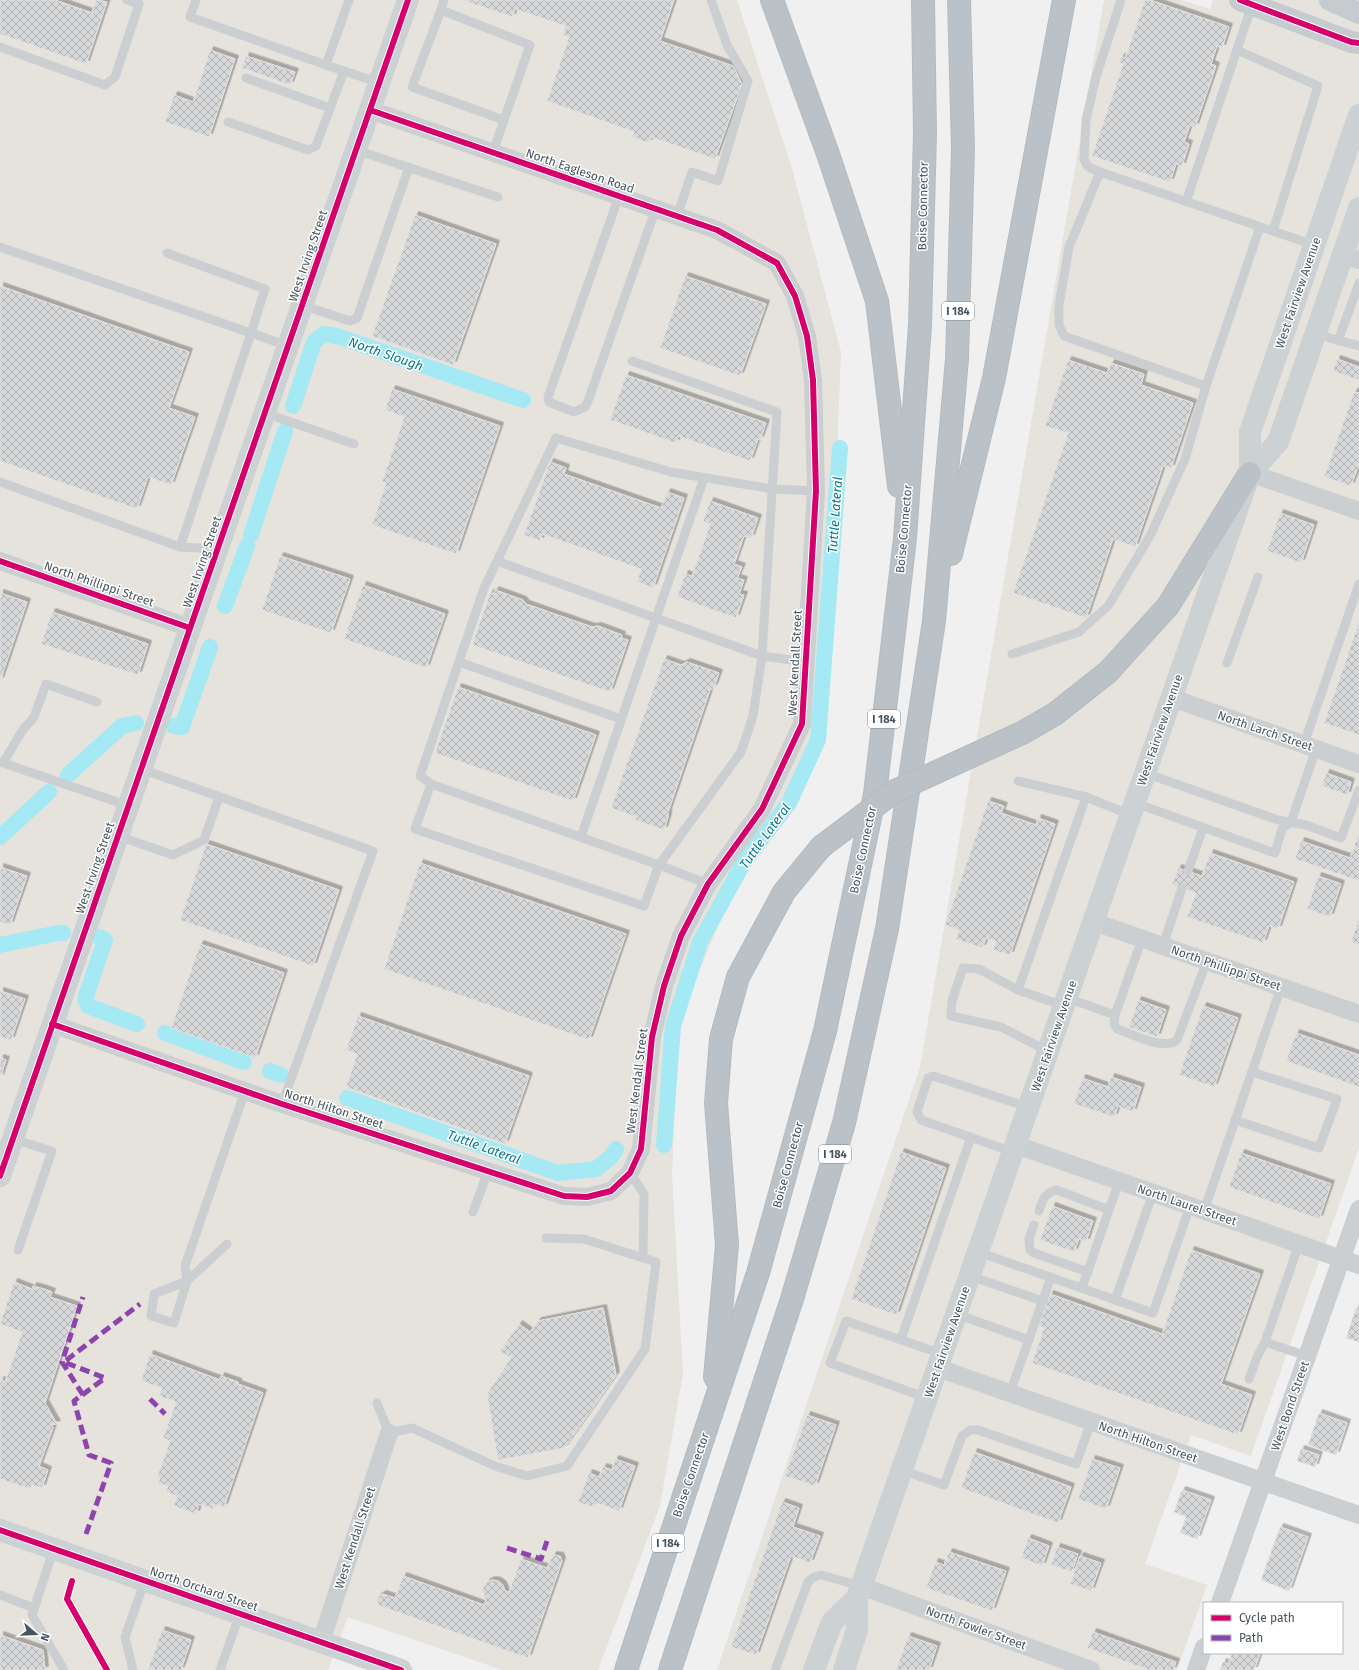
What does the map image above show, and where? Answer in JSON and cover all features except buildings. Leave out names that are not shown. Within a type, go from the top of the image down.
[{"type":"highway","points":[[772,0],[825,147],[877,301],[905,538]]},
{"type":"highway","name":"Boise Connector","points":[[626,1670],[758,1273],[825,1031],[875,794],[905,538],[920,325],[925,133],[923,0]]},
{"type":"highway","name":"I 184","points":[[670,1670],[792,1299],[844,1123],[887,929],[934,621],[957,359],[963,149],[959,0]]},
{"type":"highway","points":[[934,621],[994,378],[1064,0]]},
{"type":"highway","points":[[711,1417],[727,1245],[716,1103],[721,1039],[738,977],[784,892],[821,847],[895,791],[1022,733],[1055,714],[1108,672],[1168,606],[1250,473]]},
{"type":"main road","name":"West Irving Street","points":[[0,1176],[408,0]]},
{"type":"main road","points":[[1330,0],[1359,13]]},
{"type":"main road","points":[[1246,2],[1351,42],[1359,43]]},
{"type":"main road","name":"West Fairview Avenue","points":[[844,1670],[857,1630],[859,1592],[1250,473],[1250,432],[1359,115]]},
{"type":"main road","name":"West Fairview Avenue","points":[[1250,473],[1278,442],[1315,334],[1351,258],[1359,208]]},
{"type":"main road","name":"North Orchard Street","points":[[0,1530],[400,1670]]},
{"type":"main road","name":"West Fairview Avenue","points":[[814,1670],[832,1622],[859,1592]]},
{"type":"main road","points":[[345,1650],[369,1670]]},
{"type":"street","name":"North Eagleson Road","points":[[370,110],[717,230],[777,263]]},
{"type":"street","name":"West Kendall Street","points":[[611,1191],[630,1173],[641,1149],[652,1037],[664,986],[681,936],[708,884],[762,809],[802,724],[816,492],[813,380],[807,336],[795,296],[777,263]]},
{"type":"street","points":[[1250,473],[1359,511]]},
{"type":"street","name":"North Phillippi Street","points":[[0,561],[190,628]]},
{"type":"street","name":"North Larch Street","points":[[1172,698],[1359,764]]},
{"type":"street","name":"North Phillippi Street","points":[[1094,922],[1359,1014]]},
{"type":"street","name":"North Hilton Street","points":[[52,1024],[282,1104],[564,1196],[588,1197],[611,1191]]},
{"type":"street","name":"North Laurel Street","points":[[1014,1148],[1119,1181],[1359,1265]]},
{"type":"street","name":"West Bond Street","points":[[1220,1602],[1264,1482],[1359,1209]]},
{"type":"street","name":"North Hilton Street","points":[[940,1361],[1010,1393],[1359,1515]]},
{"type":"street","name":"West Kendall Street","points":[[321,1642],[389,1433]]},
{"type":"street","name":"North Fowler Street","points":[[859,1592],[1091,1670]]},
{"type":"street","points":[[1196,1670],[1203,1650]]},
{"type":"lane","points":[[0,47],[105,85],[115,77],[140,2],[127,0]]},
{"type":"lane","points":[[196,0],[190,17],[380,83]]},
{"type":"lane","points":[[326,65],[349,0]]},
{"type":"lane","points":[[444,0],[412,87],[504,120]]},
{"type":"lane","points":[[677,216],[692,172],[718,181],[748,81],[727,45],[712,0]]},
{"type":"lane","points":[[1121,0],[1096,77],[1086,120],[1084,159],[1088,167],[1314,246]]},
{"type":"lane","points":[[1186,202],[1237,50],[1246,2]]},
{"type":"lane","points":[[441,10],[530,45],[493,152]]},
{"type":"lane","points":[[1237,50],[1318,86],[1273,231]]},
{"type":"lane","points":[[228,122],[308,150],[316,146],[344,71]]},
{"type":"lane","points":[[246,78],[330,108]]},
{"type":"lane","points":[[356,150],[498,197]]},
{"type":"lane","points":[[302,305],[350,321],[357,318],[409,167]]},
{"type":"lane","points":[[1100,172],[1069,247],[1058,305],[1059,325],[1064,336],[1206,386]]},
{"type":"lane","points":[[619,196],[548,397],[549,402],[574,412],[585,407],[588,401],[656,208]]},
{"type":"lane","points":[[1012,654],[1079,632],[1108,606],[1150,536],[1185,459],[1206,386],[1260,227]]},
{"type":"lane","points":[[0,247],[288,346]]},
{"type":"lane","points":[[167,253],[265,289],[180,547]]},
{"type":"lane","points":[[1338,341],[1359,283]]},
{"type":"lane","points":[[1315,334],[1359,346]]},
{"type":"lane","points":[[431,784],[415,829],[644,906],[659,864],[741,752],[753,716],[762,656],[777,412],[632,361]]},
{"type":"lane","points":[[265,413],[354,444]]},
{"type":"lane","points":[[708,884],[659,864],[431,784],[420,776],[484,588],[556,438],[671,472],[772,488],[816,492]]},
{"type":"lane","points":[[581,837],[704,478]]},
{"type":"lane","points":[[0,482],[180,547],[200,548],[216,554]]},
{"type":"lane","points":[[498,561],[762,656],[806,662]]},
{"type":"lane","points":[[1228,664],[1258,577]]},
{"type":"lane","points":[[1018,781],[1086,797],[1203,828],[1275,853],[1282,829],[1291,822],[1310,747],[1359,584]]},
{"type":"lane","points":[[459,662],[621,719]]},
{"type":"lane","points":[[97,702],[46,684],[34,717],[22,731],[2,763],[129,806]]},
{"type":"lane","points":[[141,770],[373,852],[282,1104]]},
{"type":"lane","points":[[1145,773],[1278,820],[1291,822],[1341,838],[1359,790]]},
{"type":"lane","points":[[118,836],[172,855],[204,840],[219,797]]},
{"type":"lane","points":[[1018,990],[1086,797]]},
{"type":"lane","points":[[1188,871],[1203,828]]},
{"type":"lane","points":[[1163,946],[1182,888]]},
{"type":"lane","points":[[1142,938],[1115,1015],[1114,1024],[1117,1029],[1162,1045],[1172,1044],[1177,1040],[1207,961]]},
{"type":"lane","points":[[1048,1051],[1001,1027],[951,1016],[952,1002],[963,968],[978,969],[1018,990],[1115,1015]]},
{"type":"lane","points":[[978,1252],[1153,1314],[1235,1120],[1281,987]]},
{"type":"lane","points":[[1235,1120],[1319,1148],[1337,1099],[1252,1072]]},
{"type":"lane","points":[[1014,1148],[971,1138],[921,1120],[917,1116],[928,1078],[933,1076],[1028,1107]]},
{"type":"lane","points":[[227,1244],[187,1281],[154,1294],[151,1316],[174,1323],[187,1281],[185,1266],[245,1091]]},
{"type":"lane","points":[[901,1339],[971,1138]]},
{"type":"lane","points":[[13,1139],[52,1151],[18,1250]]},
{"type":"lane","points":[[473,1212],[488,1171]]},
{"type":"lane","points":[[630,1173],[644,1194],[644,1258]]},
{"type":"lane","points":[[1082,1288],[1119,1181]]},
{"type":"lane","points":[[1039,1211],[1045,1196],[1052,1191],[1057,1190],[1109,1210]]},
{"type":"lane","points":[[1115,1300],[1153,1193]]},
{"type":"lane","points":[[1034,1225],[1029,1239],[1030,1250],[1034,1253],[1088,1272]]},
{"type":"lane","points":[[377,1404],[389,1433],[412,1428],[495,1466],[527,1476],[566,1466],[645,1349],[656,1262],[584,1240],[546,1238]]},
{"type":"lane","points":[[1249,1379],[1256,1357],[1265,1342],[1299,1244]]},
{"type":"lane","points":[[970,1276],[1043,1302]]},
{"type":"lane","points":[[1010,1393],[1051,1278]]},
{"type":"lane","points":[[956,1314],[1029,1340]]},
{"type":"lane","points":[[927,1398],[830,1363],[846,1320],[901,1339],[940,1361]]},
{"type":"lane","points":[[1265,1342],[1308,1356]]},
{"type":"lane","points":[[902,1470],[944,1485],[962,1436],[970,1430],[978,1430],[1076,1464],[1091,1422]]},
{"type":"lane","points":[[54,1548],[32,1615],[64,1670]]},
{"type":"lane","points":[[775,1670],[808,1582],[814,1577],[821,1575],[859,1592]]},
{"type":"lane","points":[[133,1670],[125,1637],[145,1580]]},
{"type":"lane","points":[[0,1596],[34,1608]]},
{"type":"lane","points":[[220,1670],[240,1614]]},
{"type":"shaded area","points":[[0,0],[737,0],[791,165],[841,352],[826,736],[796,805],[732,892],[679,1020],[672,1174],[683,1374],[660,1506],[598,1670],[502,1670],[348,1617],[328,1670],[0,1670]]},
{"type":"shaded area","points":[[1104,0],[1181,0],[1210,9],[1213,0],[1359,0],[1359,1148],[1251,1456],[1191,1435],[1145,1564],[1207,1585],[1177,1670],[717,1670],[920,1067]]},
{"type":"waterway","name":"North Slough","points":[[293,406],[314,342],[324,334],[337,336],[523,400]]},
{"type":"waterway","name":"North Slough","points":[[251,535],[285,431]]},
{"type":"waterway","name":"Tuttle Lateral","points":[[664,1145],[673,1026],[700,942],[744,862],[789,803],[818,740],[840,448]]},
{"type":"waterway","name":"North Slough","points":[[225,606],[247,546]]},
{"type":"waterway","name":"North Slough","points":[[173,726],[182,727],[210,647]]},
{"type":"waterway","name":"North Slough","points":[[68,775],[122,726],[136,723]]},
{"type":"waterway","name":"North Slough","points":[[0,837],[49,792]]},
{"type":"waterway","name":"Tuttle Lateral","points":[[0,945],[63,933]]},
{"type":"waterway","name":"Tuttle Lateral","points":[[99,937],[105,940],[85,999],[88,1006],[137,1024]]},
{"type":"waterway","name":"Tuttle Lateral","points":[[165,1033],[244,1062]]},
{"type":"waterway","name":"Tuttle Lateral","points":[[270,1071],[281,1075]]},
{"type":"waterway","name":"Tuttle Lateral","points":[[347,1098],[558,1173],[596,1169],[612,1156],[616,1149]]},
{"type":"marked path","points":[[83,1297],[62,1362],[83,1395]]},
{"type":"marked path","points":[[86,1534],[111,1463],[89,1455],[74,1401],[105,1378],[64,1362],[140,1304]]},
{"type":"marked path","points":[[150,1399],[165,1414]]},
{"type":"marked path","points":[[507,1548],[541,1559],[547,1541]]},
{"type":"cycle path","points":[[0,1176],[408,0]]},
{"type":"cycle path","points":[[1240,0],[1351,42],[1359,43]]},
{"type":"cycle path","points":[[52,1024],[282,1104],[564,1196],[587,1197],[611,1191],[630,1173],[641,1149],[652,1037],[664,986],[681,936],[708,884],[762,809],[802,724],[816,491],[813,380],[807,336],[795,296],[777,263],[717,230],[370,110]]},
{"type":"cycle path","points":[[0,561],[190,628]]},
{"type":"cycle path","points":[[0,1530],[401,1670]]},
{"type":"cycle path","points":[[72,1581],[67,1599],[107,1670]]}]
